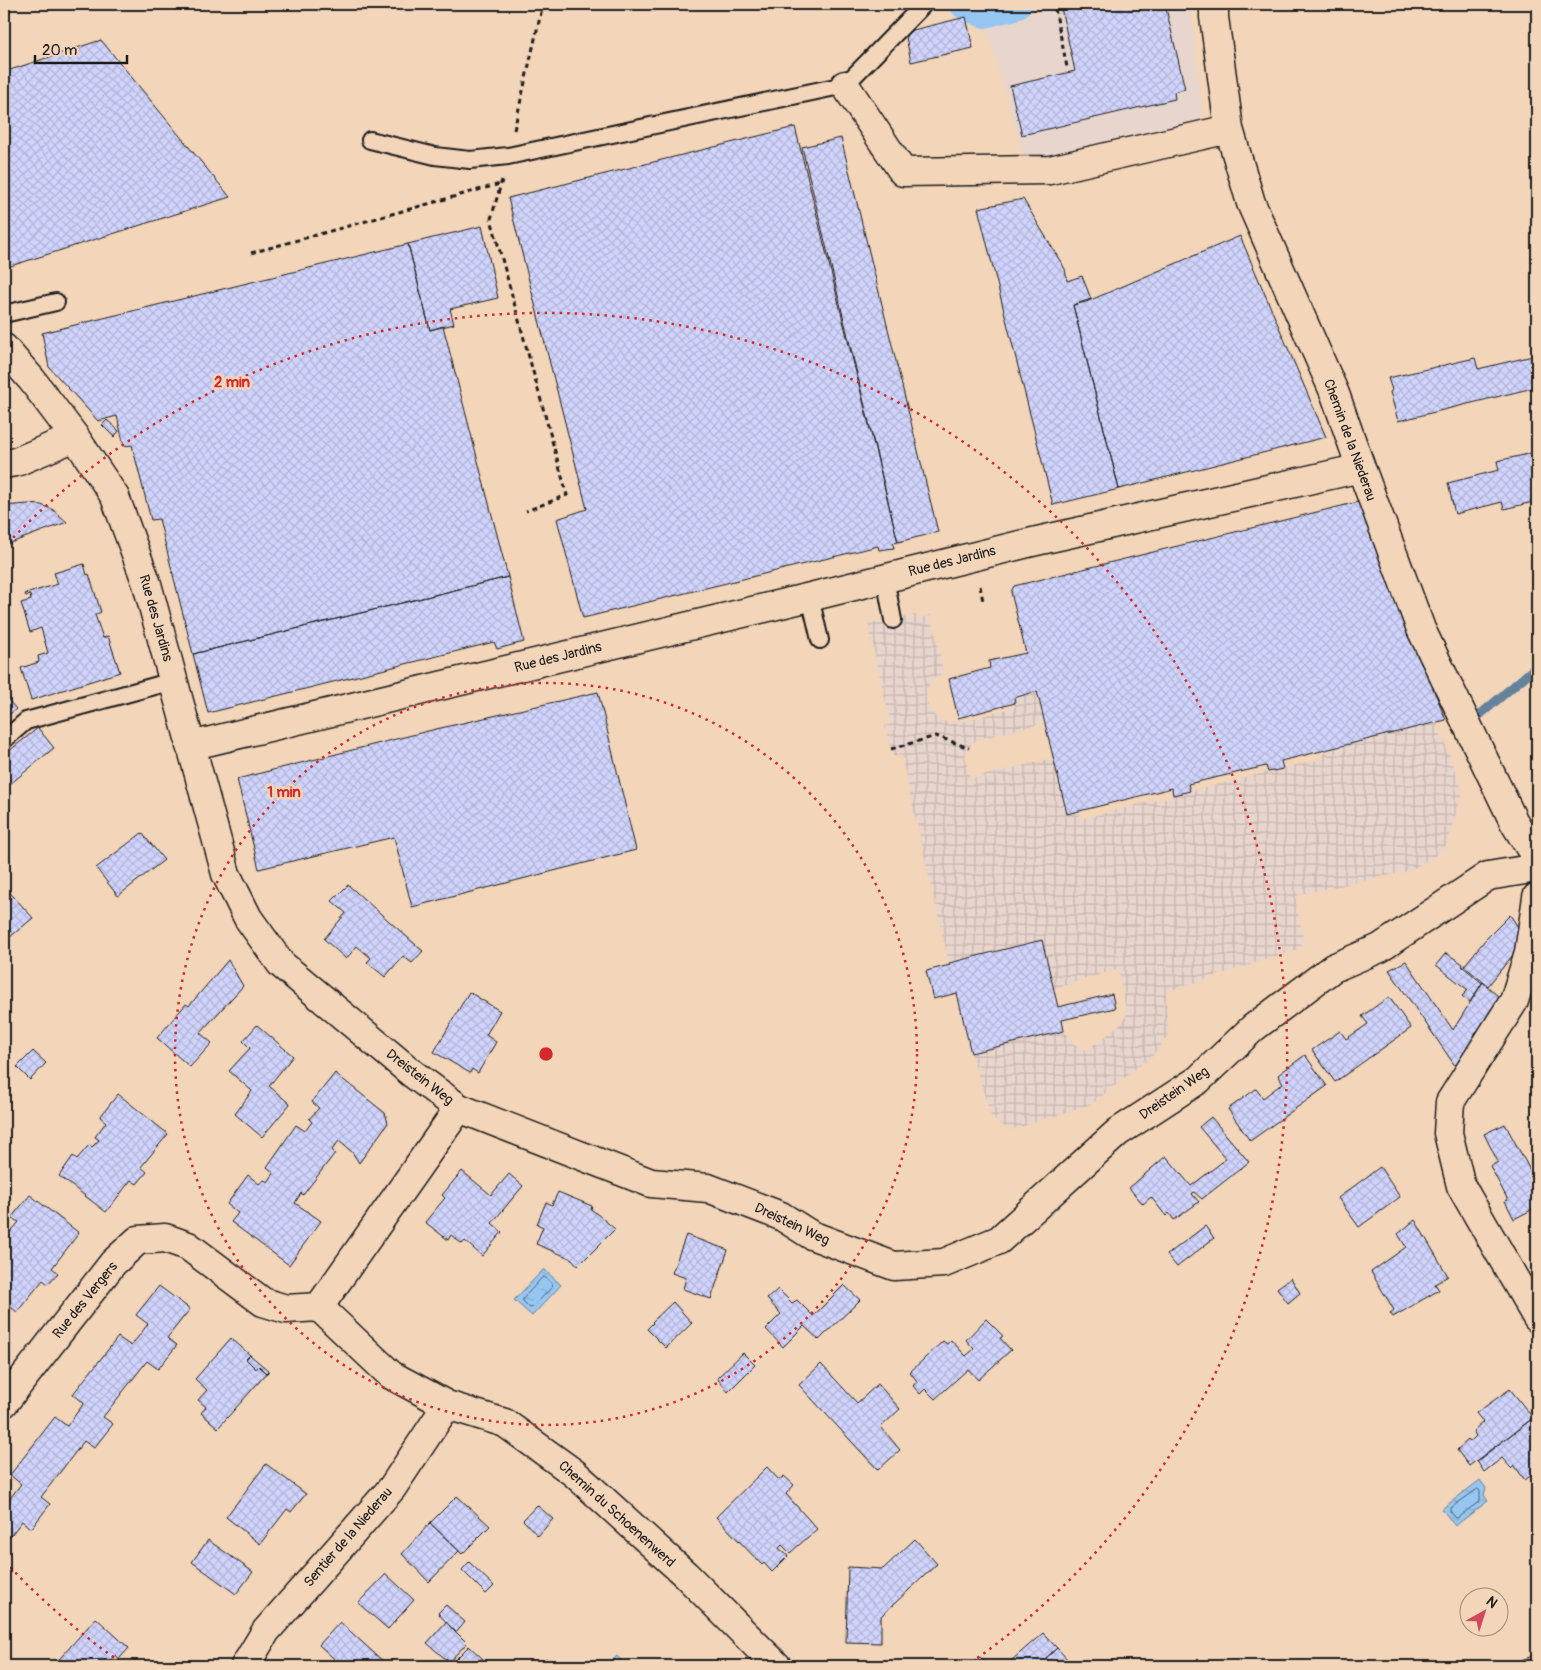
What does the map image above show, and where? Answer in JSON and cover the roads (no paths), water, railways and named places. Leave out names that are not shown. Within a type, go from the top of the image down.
[{"type":"street","name":"Chemin de la Niederau","points":[[1214,4],[1214,17],[1229,129],[1251,203],[1335,394],[1360,468],[1421,629],[1514,822],[1537,859]]},
{"type":"street","points":[[845,85],[903,172],[1050,170],[1229,129]]},
{"type":"street","name":"Rue des Jardins","points":[[4,348],[32,380],[75,437],[115,497],[147,584],[190,746],[810,597],[1037,540],[1360,468]]},
{"type":"street","points":[[4,464],[16,462],[75,437]]},
{"type":"street","name":"Dreistein Weg","points":[[190,746],[226,874],[248,918],[281,964],[413,1074],[459,1108],[651,1183],[708,1188],[782,1216],[811,1236],[894,1266],[944,1263],[999,1240],[1118,1132],[1198,1080],[1253,1028],[1333,968],[1380,948],[1488,876],[1537,868]]},
{"type":"street","points":[[1537,897],[1529,952],[1514,1001],[1450,1102],[1448,1133],[1461,1186],[1537,1318]]},
{"type":"street","points":[[319,1307],[459,1108]]},
{"type":"street","name":"Rue des Vergers","points":[[4,1403],[113,1263],[138,1240],[165,1238],[188,1246],[263,1302],[286,1309],[319,1307]]},
{"type":"street","name":"Chemin du Schoenenwerd","points":[[319,1307],[391,1375],[447,1405],[505,1423],[574,1473],[686,1576],[777,1666]]},
{"type":"street","name":"Sentier de la Niederau","points":[[245,1666],[266,1631],[392,1488],[447,1405]]},
{"type":"lane","points":[[370,140],[435,156],[470,160],[508,156],[845,85],[924,4]]},
{"type":"lane","points":[[4,314],[56,302]]},
{"type":"lane","points":[[885,578],[892,620]]},
{"type":"lane","points":[[810,597],[820,640]]},
{"type":"lane","points":[[4,740],[26,721],[173,681]]},
{"type":"water","points":[[544,1269],[561,1285],[532,1316],[514,1300]]},
{"type":"water","points":[[1480,1480],[1486,1488],[1484,1495],[1488,1501],[1455,1526],[1442,1509]]},
{"type":"water","points":[[617,1656],[627,1666],[606,1666]]},
{"type":"waterway","points":[[966,4],[984,12],[1015,4]]},
{"type":"waterway","points":[[1475,719],[1537,666]]}]
